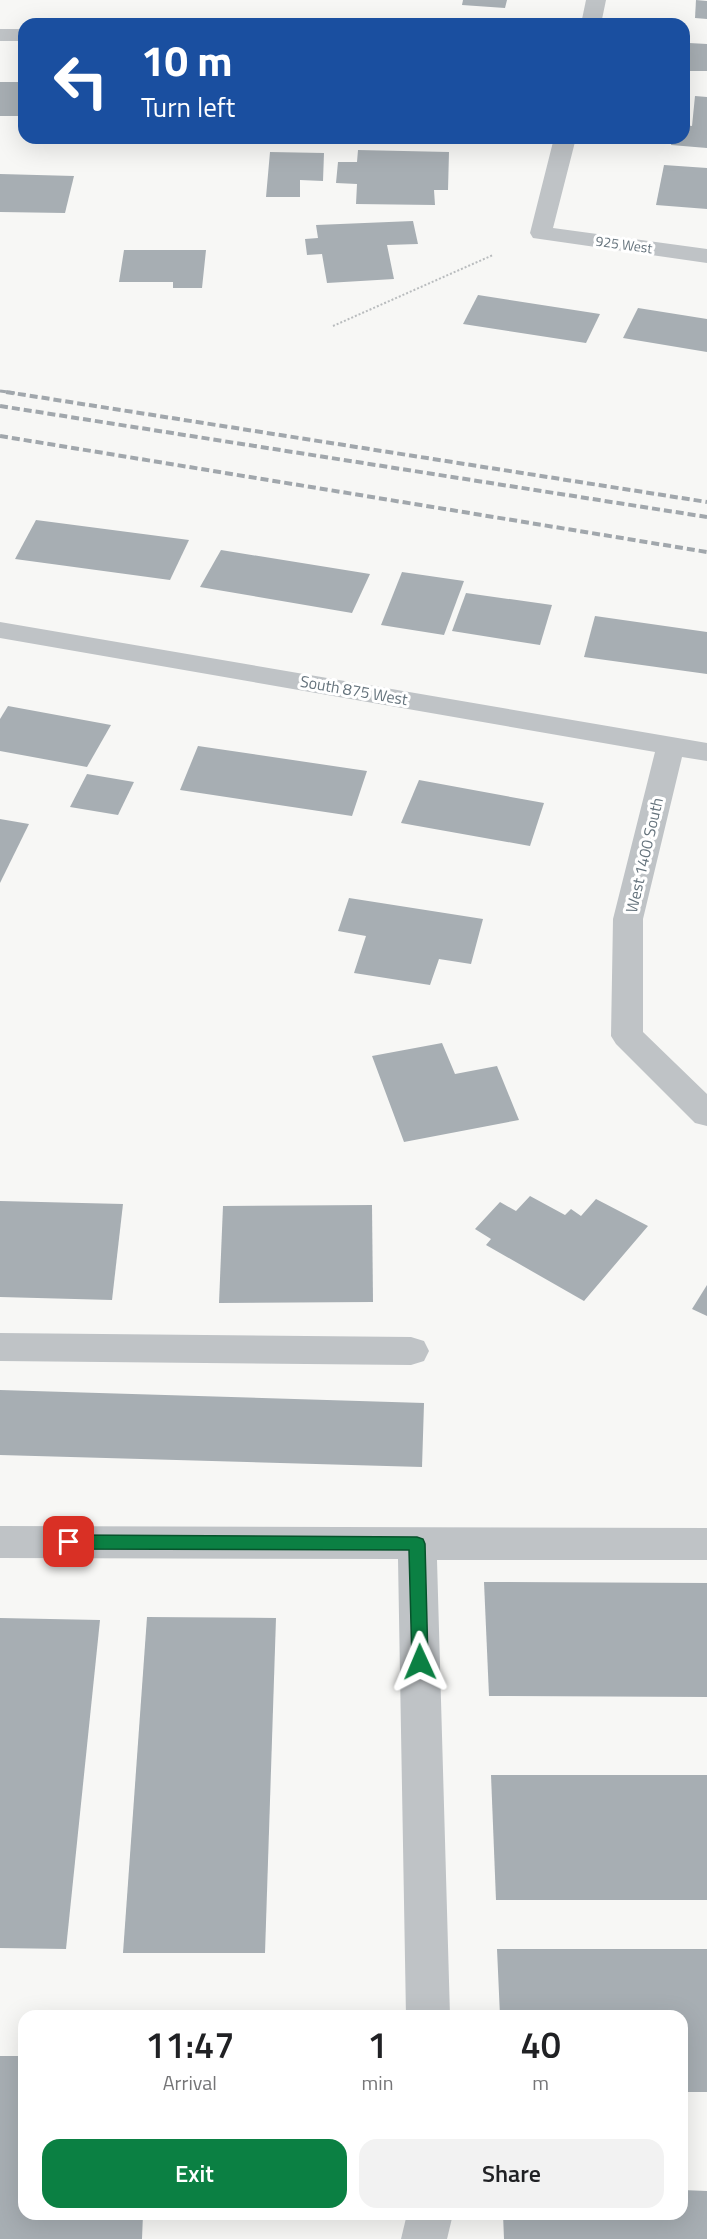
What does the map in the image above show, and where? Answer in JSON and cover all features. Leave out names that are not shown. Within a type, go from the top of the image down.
[{"type":"street","points":[[592,18],[596,0]]},
{"type":"street","points":[[0,35],[18,35]]},
{"type":"street","name":"925 West","points":[[563,144],[541,232],[707,256]]},
{"type":"street","name":"South 875 West","points":[[0,630],[707,752]]},
{"type":"street","name":"West 1400 South","points":[[671,745],[628,920],[627,1036],[707,1114]]},
{"type":"street","points":[[0,1347],[411,1351]]},
{"type":"street","points":[[0,1542],[707,1544]]},
{"type":"street","points":[[417,1544],[428,2010]]},
{"type":"street","points":[[424,2239],[429,2220]]},
{"type":"path","points":[[333,326],[493,255]]},
{"type":"building","points":[[463,0],[507,0],[505,8],[462,5]]},
{"type":"building","points":[[696,0],[707,1],[707,19],[695,18]]},
{"type":"building","points":[[690,43],[707,44],[707,71],[690,71]]},
{"type":"building","points":[[0,82],[18,82],[18,116],[0,116]]},
{"type":"building","points":[[695,96],[707,97],[707,148],[671,145],[690,144],[690,126],[692,126]]},
{"type":"building","points":[[358,150],[449,152],[448,190],[434,190],[435,205],[356,204],[357,184],[336,183],[338,162],[357,162]]},
{"type":"building","points":[[270,152],[324,153],[323,181],[300,180],[300,197],[266,197]]},
{"type":"building","points":[[664,165],[707,168],[707,209],[656,205]]},
{"type":"building","points":[[0,174],[74,176],[65,213],[0,212]]},
{"type":"building","points":[[413,221],[418,244],[387,245],[394,279],[327,283],[322,254],[307,255],[305,239],[318,238],[316,225]]},
{"type":"building","points":[[124,250],[206,250],[202,288],[173,288],[173,282],[119,282]]},
{"type":"building","points":[[478,295],[600,314],[586,343],[463,324]]},
{"type":"building","points":[[638,308],[707,319],[707,352],[623,338]]},
{"type":"building","points":[[36,520],[189,540],[170,580],[15,559]]},
{"type":"building","points":[[221,550],[370,574],[352,613],[200,587]]},
{"type":"building","points":[[402,572],[464,581],[444,635],[381,625]]},
{"type":"building","points":[[466,593],[552,605],[540,645],[452,631]]},
{"type":"building","points":[[595,616],[707,632],[707,674],[584,657]]},
{"type":"building","points":[[8,706],[111,725],[87,767],[0,751],[0,719]]},
{"type":"building","points":[[198,746],[367,771],[352,816],[180,790]]},
{"type":"building","points":[[87,774],[134,782],[118,815],[70,807]]},
{"type":"building","points":[[419,780],[544,803],[530,846],[401,823]]},
{"type":"building","points":[[0,819],[29,824],[0,883]]},
{"type":"building","points":[[349,898],[483,919],[471,964],[439,959],[430,985],[354,973],[366,936],[338,931]]},
{"type":"building","points":[[442,1043],[455,1074],[497,1066],[519,1120],[404,1142],[372,1056]]},
{"type":"building","points":[[530,1196],[565,1215],[571,1209],[581,1216],[596,1199],[648,1226],[584,1301],[486,1245],[491,1239],[475,1229],[500,1202],[516,1211]]},
{"type":"building","points":[[0,1201],[123,1204],[112,1300],[0,1297]]},
{"type":"building","points":[[372,1205],[373,1302],[219,1303],[223,1206]]},
{"type":"building","points":[[707,1285],[707,1316],[692,1309]]},
{"type":"building","points":[[0,1390],[424,1403],[422,1467],[0,1455]]},
{"type":"building","points":[[484,1582],[707,1583],[707,1697],[489,1696]]},
{"type":"building","points":[[147,1617],[276,1618],[265,1953],[123,1953]]},
{"type":"building","points":[[0,1618],[100,1620],[66,1949],[0,1948]]},
{"type":"building","points":[[491,1775],[707,1775],[707,1900],[496,1900]]},
{"type":"building","points":[[497,1949],[707,1949],[707,2092],[688,2092],[688,2010],[500,2010]]},
{"type":"building","points":[[0,2056],[18,2056],[18,2220],[143,2220],[142,2239],[0,2239]]},
{"type":"building","points":[[688,2190],[707,2191],[707,2239],[504,2239],[503,2220],[688,2220]]},
{"type":"railway","points":[[0,391],[15,393]]},
{"type":"railway","points":[[6,392],[707,502]]},
{"type":"railway","points":[[0,406],[707,517]]},
{"type":"railway","points":[[0,436],[707,552]]},
{"type":"route","points":[[69,1542],[417,1544],[420,1662]]}]
